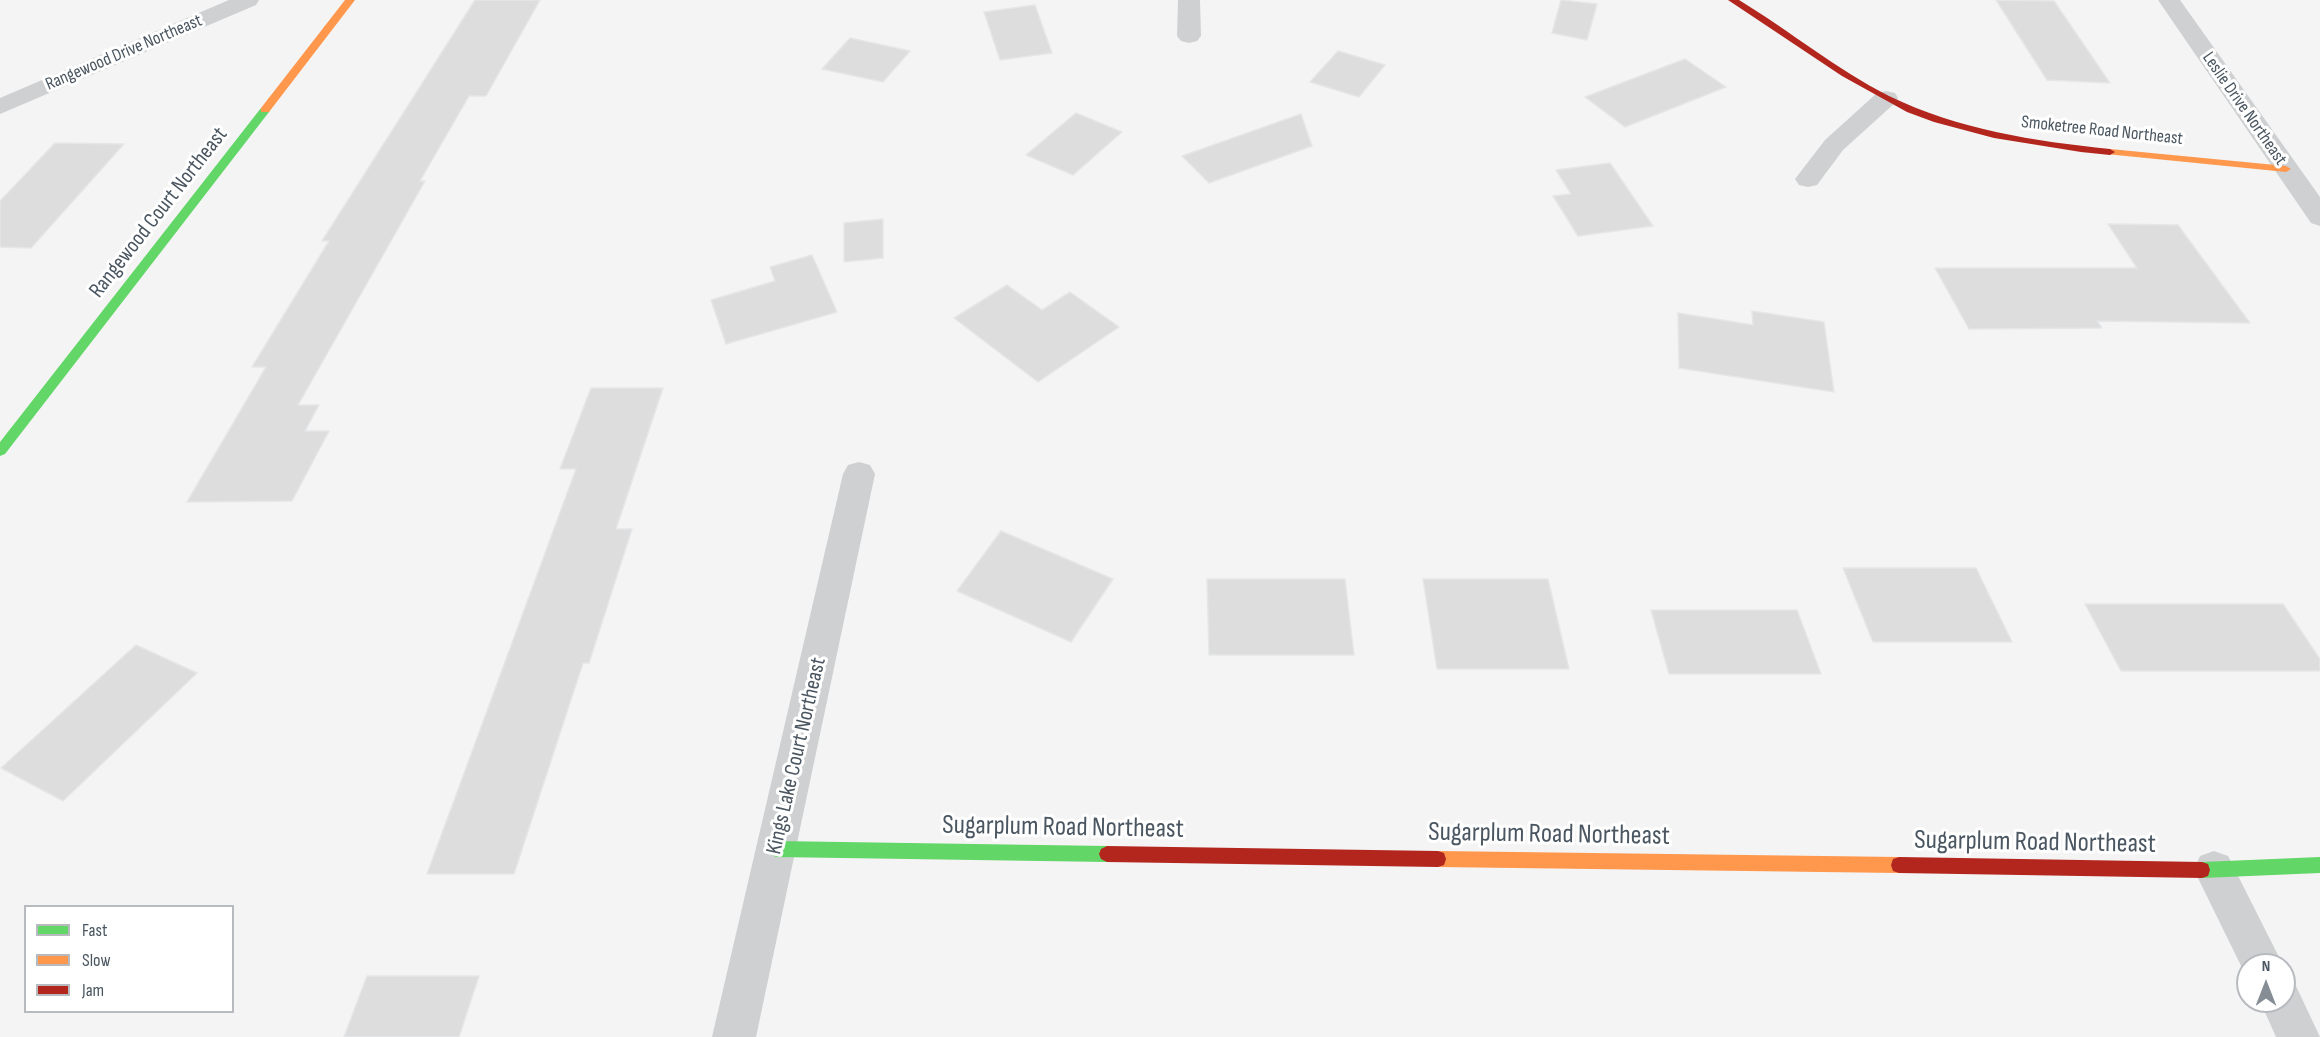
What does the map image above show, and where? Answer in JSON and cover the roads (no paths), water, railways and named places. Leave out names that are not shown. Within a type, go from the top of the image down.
[{"type":"street","name":"Rangewood Drive Northeast","points":[[0,107],[248,0]]},
{"type":"street","name":"Rangewood Court Northeast","points":[[0,451],[350,0]]},
{"type":"street","points":[[1189,0],[1189,36]]},
{"type":"street","name":"Smoketree Road Northeast","points":[[1733,0],[1779,27],[1842,71],[1886,98],[1928,117],[1994,136],[2040,146],[2286,169]]},
{"type":"street","name":"Leslie Drive Northeast","points":[[2169,0],[2320,217]]},
{"type":"street","points":[[1808,179],[1834,146],[1886,98]]},
{"type":"street","name":"Kings Lake Court Northeast","points":[[734,1037],[860,474]]},
{"type":"street","name":"Sugarplum Road Northeast","points":[[776,849],[2214,870],[2320,866]]},
{"type":"street","points":[[2214,870],[2256,953]]},
{"type":"street","points":[[2287,1013],[2299,1037]]}]
